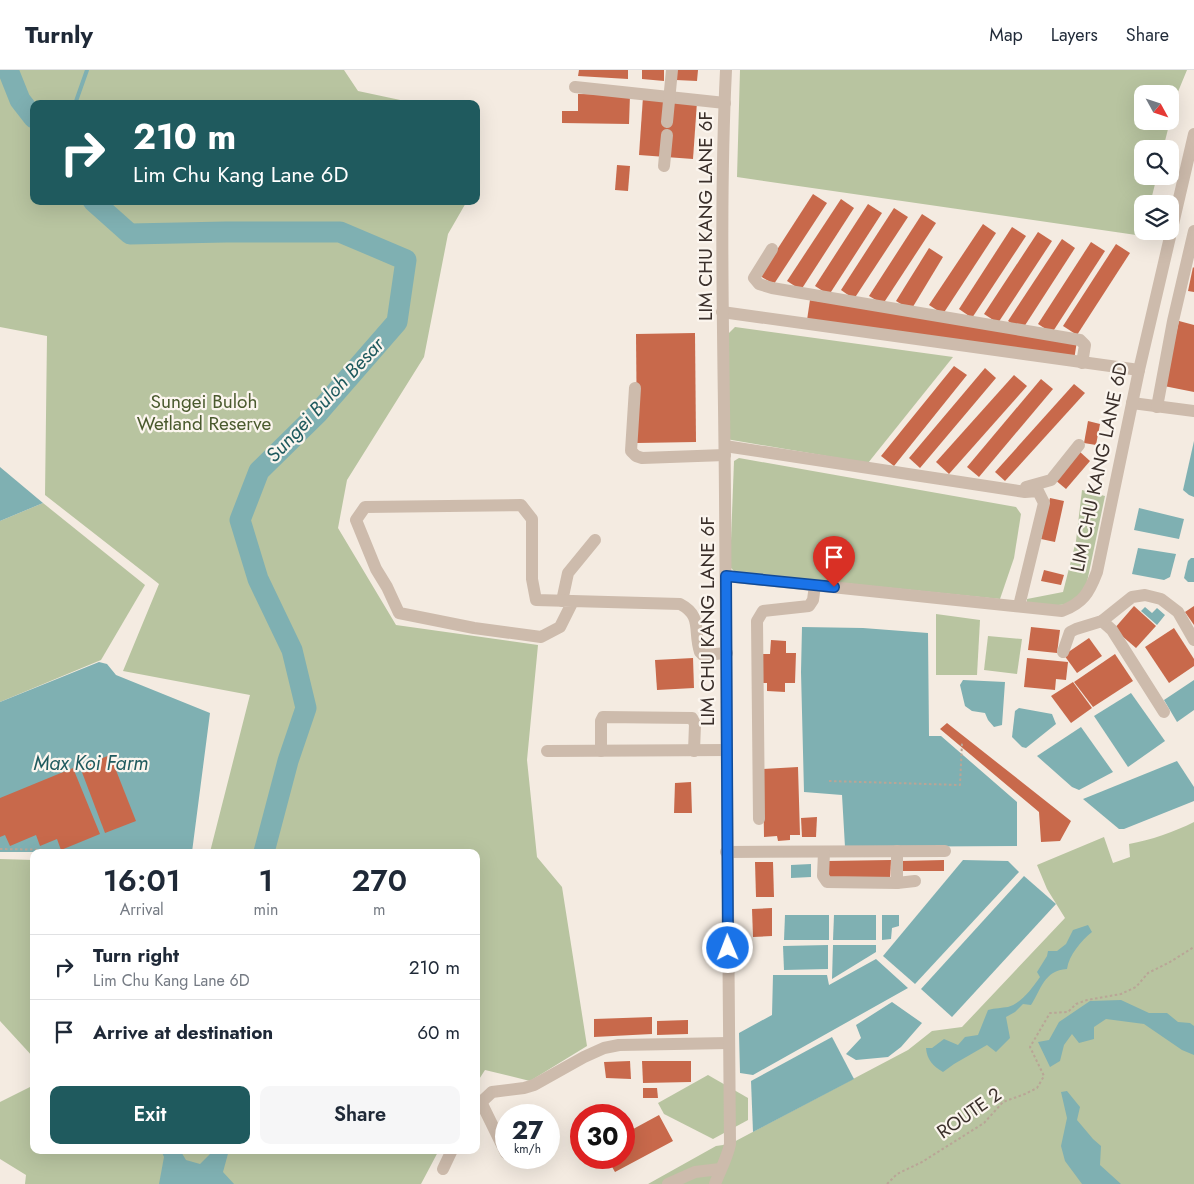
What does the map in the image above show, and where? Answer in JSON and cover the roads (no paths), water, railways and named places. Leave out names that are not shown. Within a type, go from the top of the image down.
[{"type":"street","points":[[664,166],[672,70]]},
{"type":"street","name":"LIM CHU KANG LANE 6F","points":[[716,1184],[720,1169],[728,1158],[730,1144],[726,852],[727,654],[722,312],[726,70]]},
{"type":"street","points":[[575,87],[724,103]]},
{"type":"street","name":"LIM CHU KANG LANE 6D","points":[[1062,611],[1081,601],[1091,588],[1097,572],[1139,370],[1194,134]]},
{"type":"street","points":[[1158,407],[1174,321],[1194,231]]},
{"type":"street","points":[[772,249],[754,278],[759,284],[772,288],[1080,340],[1085,346],[1082,362]]},
{"type":"street","points":[[722,312],[1139,370]]},
{"type":"street","points":[[634,388],[631,451],[636,456],[642,458],[725,451],[1025,492],[1038,491],[1044,503],[1019,606]]},
{"type":"street","points":[[1132,402],[1194,411]]},
{"type":"street","points":[[1016,490],[1051,480],[1079,445]]},
{"type":"street","points":[[596,540],[568,573],[568,601],[560,627],[541,637],[474,628],[399,614],[387,587],[376,569],[356,520],[365,507],[521,505],[532,519],[532,579],[536,600],[568,601],[680,604],[693,612],[696,619],[700,652],[703,655],[727,654]]},
{"type":"street","points":[[726,576],[1062,611],[1076,629]]},
{"type":"street","points":[[759,819],[756,621],[763,611],[809,606],[813,600],[815,585]]},
{"type":"street","points":[[1063,652],[1070,632],[1102,621],[1132,597],[1146,595],[1161,598],[1178,612],[1194,640]]},
{"type":"street","points":[[1102,621],[1112,630],[1164,712]]},
{"type":"street","points":[[601,751],[601,720],[603,717],[692,718],[695,724],[694,750]]},
{"type":"street","points":[[547,751],[727,750]]},
{"type":"street","points":[[897,851],[897,883]]},
{"type":"street","points":[[726,852],[945,851]]},
{"type":"street","points":[[824,852],[823,876],[826,882],[897,883],[915,881]]},
{"type":"street","points":[[480,1104],[492,1092],[534,1085],[604,1048],[619,1045],[729,1043]]},
{"type":"street","points":[[480,1107],[495,1133]]},
{"type":"street","points":[[443,1170],[450,1154]]},
{"type":"street","points":[[668,1184],[696,1172],[720,1169]]},
{"type":"water","points":[[1194,441],[1194,497],[1183,490]]},
{"type":"water","points":[[0,467],[43,503],[0,521]]},
{"type":"water","points":[[1139,508],[1184,519],[1179,539],[1134,530]]},
{"type":"water","points":[[1138,548],[1176,554],[1170,577],[1164,580],[1132,574]]},
{"type":"water","points":[[1194,558],[1194,582],[1188,582],[1184,578],[1188,561]]},
{"type":"water","points":[[1145,607],[1152,613],[1157,608],[1165,615],[1157,625],[1141,611]]},
{"type":"water","points":[[802,627],[863,628],[928,633],[929,736],[941,736],[1017,802],[1017,846],[845,847],[842,795],[804,792],[801,672]]},
{"type":"water","name":"Max Koi Farm","points":[[99,662],[107,664],[116,675],[210,713],[192,849],[30,849],[30,852],[0,852],[0,702]]},
{"type":"water","points":[[963,680],[1005,682],[1002,725],[994,727],[985,713],[972,711],[965,706],[960,685]]},
{"type":"water","points":[[1194,680],[1194,710],[1177,722],[1164,700]]},
{"type":"water","points":[[1131,693],[1165,741],[1128,767],[1094,716]]},
{"type":"water","points":[[1019,708],[1052,714],[1056,724],[1026,748],[1022,747],[1012,737],[1015,711]]},
{"type":"water","points":[[1081,727],[1113,772],[1079,790],[1072,787],[1037,756]]},
{"type":"water","points":[[1177,761],[1194,787],[1194,801],[1124,829],[1119,829],[1083,799]]},
{"type":"water","points":[[963,860],[1008,861],[1019,872],[915,984],[883,956]]},
{"type":"water","points":[[811,864],[811,877],[791,878],[791,865]]},
{"type":"water","points":[[1024,876],[1056,904],[952,1017],[921,989]]},
{"type":"water","points":[[785,915],[829,915],[829,940],[784,940]]},
{"type":"water","points":[[834,915],[876,915],[876,940],[833,940]]},
{"type":"water","points":[[882,915],[899,915],[899,926],[892,928],[891,939],[882,940]]},
{"type":"water","points":[[1088,925],[1092,932],[1076,949],[1067,969],[1059,970],[1048,977],[1031,1005],[1023,1004],[1006,1017],[1010,1038],[996,1052],[987,1045],[943,1072],[933,1065],[926,1048],[932,1048],[944,1039],[958,1045],[965,1037],[978,1035],[988,1010],[1008,1007],[1022,999],[1040,977],[1037,972],[1048,951],[1057,951],[1066,944],[1073,930]]},
{"type":"water","points":[[828,945],[828,969],[784,970],[783,946]]},
{"type":"water","points":[[833,945],[876,945],[876,952],[832,979]]},
{"type":"water","points":[[876,959],[908,988],[753,1075],[740,1073],[739,1033],[772,1015],[773,975],[827,975],[829,985]]},
{"type":"water","points":[[1121,1000],[1149,1013],[1167,1013],[1178,1022],[1190,1023],[1194,1026],[1194,1055],[1182,1050],[1144,1024],[1106,1019],[1094,1027],[1094,1039],[1079,1043],[1072,1034],[1064,1045],[1060,1061],[1050,1067],[1038,1042],[1049,1040],[1059,1022],[1090,1001]]},
{"type":"water","points":[[892,1002],[922,1023],[901,1047],[888,1057],[856,1060],[846,1054],[861,1038],[856,1025]]},
{"type":"water","points":[[832,1037],[854,1079],[753,1132],[751,1081]]},
{"type":"water","points":[[1067,1091],[1080,1107],[1077,1120],[1101,1146],[1100,1165],[1121,1184],[1082,1184],[1065,1161],[1061,1146],[1067,1118],[1061,1092]]},
{"type":"water","points":[[163,1154],[182,1154],[186,1160],[200,1164],[210,1154],[228,1154],[223,1172],[234,1184],[159,1184],[164,1157]]},
{"type":"waterway","name":"Sungei Buloh Besar","points":[[8,70],[20,100],[30,113]]},
{"type":"waterway","points":[[76,100],[87,70]]},
{"type":"waterway","name":"Sungei Buloh Besar","points":[[97,205],[130,234],[340,232],[406,260],[397,322],[317,414],[259,471],[240,520],[258,579],[292,650],[306,708],[288,761],[265,849]]},
{"type":"park label","name":"Sungei Buloh Wetland Reserve","points":[[204,412]]}]
